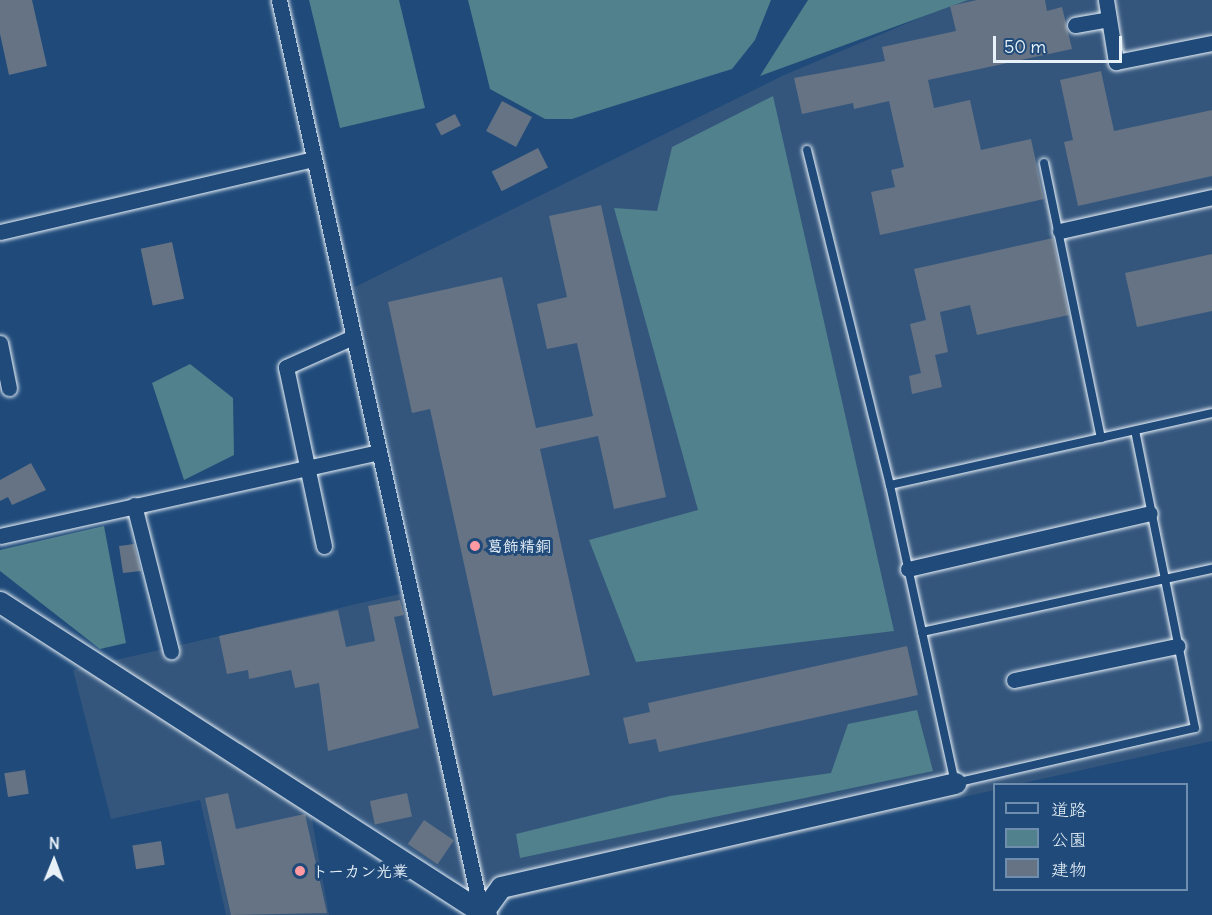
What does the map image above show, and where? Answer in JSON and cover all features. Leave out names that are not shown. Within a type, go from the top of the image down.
[{"type":"street","points":[[279,0],[378,452],[483,914]]},
{"type":"street","points":[[1106,0],[1116,62],[1212,43]]},
{"type":"street","points":[[1075,25],[1108,18]]},
{"type":"street","points":[[0,232],[314,159]]},
{"type":"street","points":[[1060,231],[1212,197]]},
{"type":"street","points":[[324,546],[286,367],[353,338]]},
{"type":"street","points":[[0,343],[9,388]]},
{"type":"street","points":[[0,536],[378,452]]},
{"type":"street","points":[[134,505],[171,651]]},
{"type":"street","points":[[908,569],[1150,513]]},
{"type":"street","points":[[0,602],[483,914]]},
{"type":"street","points":[[1014,680],[1177,646]]},
{"type":"street","points":[[483,914],[501,886],[956,783]]},
{"type":"lane","points":[[807,150],[890,485],[956,783],[1195,728],[1163,580],[1135,430]]},
{"type":"lane","points":[[1044,163],[1060,231],[1101,438]]},
{"type":"lane","points":[[890,485],[1212,413]]},
{"type":"lane","points":[[922,632],[1212,569]]},
{"type":"shaded area","points":[[962,0],[1212,0],[1212,741],[1023,783],[993,783],[993,790],[495,903],[345,807],[311,814],[329,915],[226,915],[200,800],[111,819],[73,670],[421,589],[355,287],[782,76]]},
{"type":"green space","points":[[309,0],[399,0],[425,108],[340,128]]},
{"type":"green space","points":[[468,0],[771,0],[755,40],[732,69],[572,119],[545,119],[490,89]]},
{"type":"green space","points":[[808,0],[968,0],[760,76]]},
{"type":"green space","points":[[773,96],[894,631],[636,662],[589,540],[698,510],[614,208],[657,211],[672,147]]},
{"type":"green space","points":[[190,364],[233,398],[234,455],[184,480],[152,383]]},
{"type":"green space","points":[[104,526],[126,643],[100,649],[0,571],[0,550]]},
{"type":"green space","points":[[917,710],[933,771],[520,858],[516,834],[670,796],[831,773],[848,724]]},
{"type":"building","points":[[0,0],[32,0],[47,66],[9,75],[0,34]]},
{"type":"building","points":[[977,0],[1045,0],[1047,11],[1062,7],[1072,49],[928,80],[934,108],[970,100],[981,150],[1031,139],[1044,199],[880,235],[871,192],[895,187],[891,170],[904,167],[889,101],[854,109],[853,103],[802,114],[794,78],[885,61],[882,47],[956,31],[950,6]]},
{"type":"building","points":[[1101,71],[1114,131],[1212,110],[1212,176],[1078,206],[1064,142],[1073,140],[1060,80]]},
{"type":"building","points":[[502,101],[532,117],[516,147],[486,131]]},
{"type":"building","points":[[455,114],[461,126],[441,136],[435,124]]},
{"type":"building","points":[[538,148],[548,168],[502,191],[492,172]]},
{"type":"building","points":[[601,205],[666,497],[614,509],[598,436],[540,449],[590,675],[493,696],[430,409],[412,413],[388,302],[502,277],[536,428],[593,416],[577,343],[547,349],[537,304],[567,297],[549,216]]},
{"type":"building","points":[[1053,238],[1069,315],[977,335],[970,305],[940,312],[948,352],[935,355],[942,387],[912,394],[909,376],[921,373],[910,324],[926,320],[914,269]]},
{"type":"building","points":[[172,242],[184,299],[153,305],[141,249]]},
{"type":"building","points":[[1212,254],[1212,311],[1137,327],[1125,273]]},
{"type":"building","points":[[31,463],[46,490],[12,505],[8,497],[0,501],[0,480]]},
{"type":"building","points":[[134,544],[141,571],[123,573],[119,546]]},
{"type":"building","points":[[400,600],[404,615],[394,617],[419,728],[328,751],[319,683],[295,688],[291,670],[249,679],[248,670],[227,674],[219,636],[338,610],[346,647],[375,641],[368,606]]},
{"type":"building","points":[[907,646],[918,695],[659,752],[656,739],[629,744],[623,718],[650,712],[648,703]]},
{"type":"building","points":[[25,770],[29,794],[8,797],[4,773]]},
{"type":"building","points":[[228,793],[236,829],[305,814],[327,913],[231,915],[205,798]]},
{"type":"building","points":[[407,793],[412,816],[375,824],[370,801]]},
{"type":"building","points":[[424,820],[454,840],[438,864],[408,844]]},
{"type":"building","points":[[161,841],[165,865],[136,869],[132,846]]},
{"type":"place","name":"葛飾精銅","points":[[475,546]]},
{"type":"place","name":"トーカン光業","points":[[300,871]]}]
